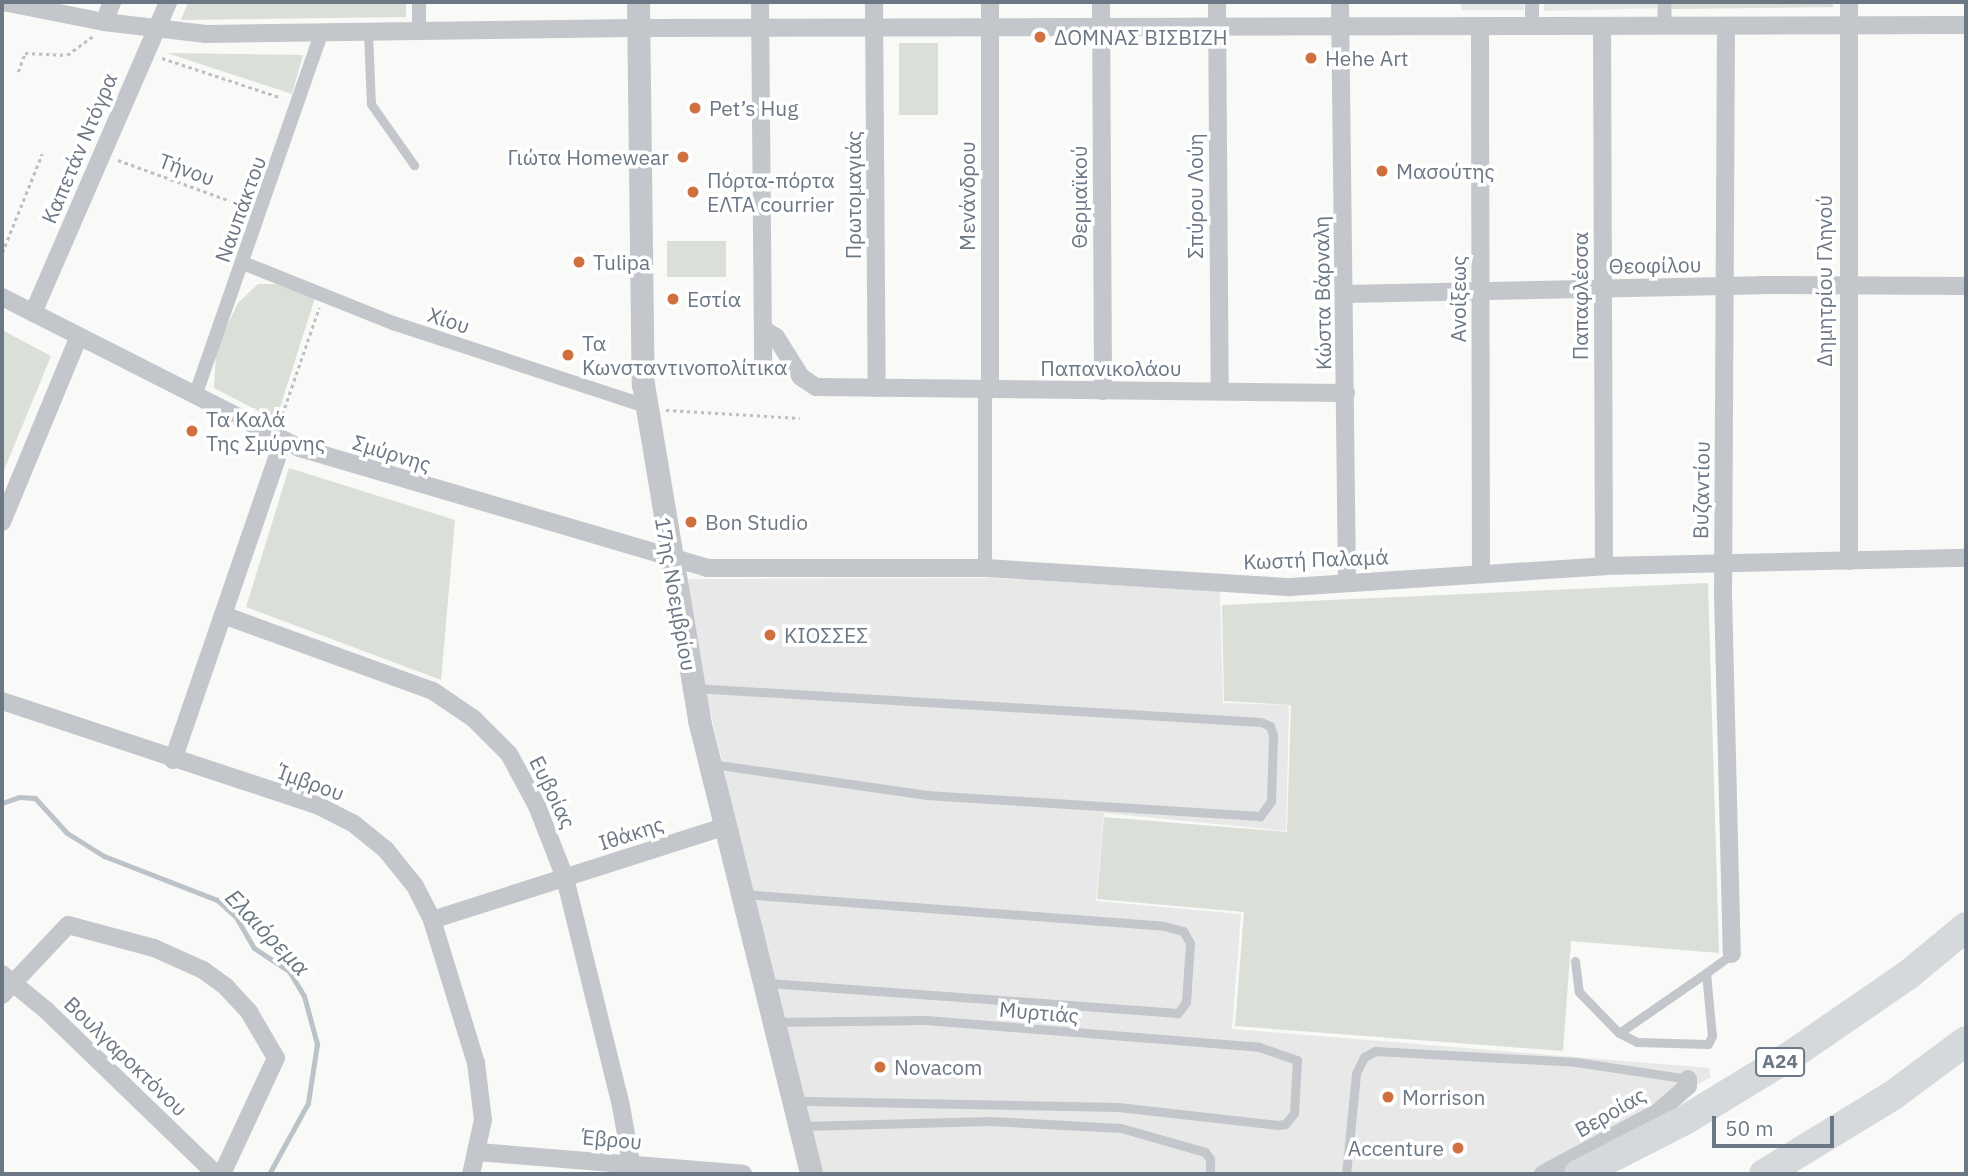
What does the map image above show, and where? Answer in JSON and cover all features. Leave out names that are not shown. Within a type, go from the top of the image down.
[{"type":"highway","name":"Α24","points":[[1578,1174],[1694,1115],[1802,1048],[1908,975],[1966,927]]},
{"type":"highway","points":[[1764,1174],[1892,1096],[1966,1041]]},
{"type":"street","points":[[3,2],[155,30],[321,34],[760,27],[1966,25]]},
{"type":"street","points":[[104,22],[112,2]]},
{"type":"street","name":"Καπετάν Ντόγρα","points":[[33,313],[168,2]]},
{"type":"street","points":[[419,2],[419,32]]},
{"type":"street","name":"17ης Νοεμβρίου","points":[[638,2],[640,344],[646,406],[669,559],[708,764],[775,1022],[811,1174]]},
{"type":"street","points":[[760,2],[764,370]]},
{"type":"street","name":"Πρωτομαγιάς","points":[[874,2],[877,388]]},
{"type":"street","name":"Μενάνδρου","points":[[985,568],[990,2]]},
{"type":"street","name":"Θερμαϊκού","points":[[1101,2],[1104,391]]},
{"type":"street","name":"Σπύρου Λούη","points":[[1217,2],[1220,390]]},
{"type":"street","name":"Κώστα Βάρναλη","points":[[1340,2],[1347,583]]},
{"type":"street","points":[[1532,2],[1532,26]]},
{"type":"street","points":[[1664,26],[1665,2]]},
{"type":"street","name":"Δημητρίου Γληνού","points":[[1849,2],[1846,285],[1849,561]]},
{"type":"street","name":"Ανοίξεως","points":[[1480,26],[1480,572]]},
{"type":"street","name":"Παπαφλέσσα","points":[[1602,26],[1604,566]]},
{"type":"street","name":"Βυζαντίου","points":[[1726,27],[1723,564],[1732,954]]},
{"type":"street","name":"Ναυπάκτου","points":[[195,396],[300,104],[321,34]]},
{"type":"street","name":"Χίου","points":[[243,263],[393,323],[646,406]]},
{"type":"street","name":"Θεοφίλου","points":[[1345,294],[1603,288],[1966,286]]},
{"type":"street","name":"Σμύρνης","points":[[2,298],[279,437],[471,501],[631,543],[669,559]]},
{"type":"street","name":"Παπανικολάου","points":[[763,329],[776,337],[811,385],[988,390],[1346,393]]},
{"type":"street","points":[[2,522],[79,336]]},
{"type":"street","points":[[173,760],[223,615],[279,437]]},
{"type":"street","name":"Κωστή Παλαμά","points":[[669,559],[708,568],[985,568],[1280,587],[1604,566],[1966,558]]},
{"type":"street","name":"Ευβοίας","points":[[223,615],[414,683],[463,710],[514,762],[565,878],[621,1106],[631,1163]]},
{"type":"street","name":"Ίμβρου","points":[[2,701],[173,760],[319,806],[354,824],[404,871],[432,919],[481,1087],[478,1152],[471,1174]]},
{"type":"street","name":"Ιθάκης","points":[[432,919],[723,827]]},
{"type":"street","points":[[5,983],[68,925],[154,947],[226,987],[249,1012],[276,1058],[222,1174]]},
{"type":"street","name":"Βουλγαροκτόνου","points":[[5,983],[216,1174]]},
{"type":"street","name":"Βεροίας","points":[[1543,1174],[1657,1113],[1688,1086],[1688,1079]]},
{"type":"street","name":"Έβρου","points":[[478,1152],[743,1174]]},
{"type":"lane","points":[[368,33],[371,104],[414,165]]},
{"type":"lane","points":[[693,688],[1261,722],[1270,726],[1273,735],[1271,801],[1260,816],[927,795],[708,764]]},
{"type":"lane","points":[[741,894],[1164,926],[1184,931],[1190,943],[1186,1002],[1182,1011],[1173,1014],[765,983]]},
{"type":"lane","points":[[1619,1033],[1732,954]]},
{"type":"lane","points":[[1575,961],[1579,992],[1619,1033],[1637,1042],[1708,1044],[1712,1037],[1706,973]]},
{"type":"lane","name":"Μυρτιάς","points":[[775,1022],[926,1020],[1259,1047],[1297,1060],[1294,1113],[1285,1124],[1278,1125],[1091,1105],[794,1101]]},
{"type":"lane","points":[[1346,1174],[1356,1073],[1364,1057],[1375,1051],[1576,1062],[1688,1079]]},
{"type":"lane","points":[[800,1126],[990,1121],[1121,1128],[1205,1152],[1210,1159],[1210,1174]]},
{"type":"path","points":[[18,72],[25,54],[67,55],[88,44],[104,22]]},
{"type":"path","points":[[146,52],[300,104]]},
{"type":"path","points":[[2,253],[42,154]]},
{"type":"path","name":"Τήνου","points":[[102,154],[262,212]]},
{"type":"path","points":[[279,437],[323,295]]},
{"type":"path","points":[[646,406],[800,418]]},
{"type":"shaded area","points":[[188,2],[406,2],[406,17],[181,20]]},
{"type":"shaded area","points":[[1461,2],[1524,2],[1524,10],[1461,10]]},
{"type":"shaded area","points":[[1544,2],[1665,2],[1665,8],[1544,11]]},
{"type":"shaded area","points":[[1672,2],[1833,2],[1833,7],[1672,9]]},
{"type":"shaded area","points":[[899,43],[938,43],[938,115],[899,115]]},
{"type":"shaded area","points":[[167,53],[303,55],[292,94]]},
{"type":"shaded area","points":[[667,241],[726,241],[726,277],[667,277]]},
{"type":"shaded area","points":[[258,284],[276,284],[315,298],[276,420],[214,388],[216,353],[226,328],[238,303]]},
{"type":"shaded area","points":[[2,330],[51,356],[2,475]]},
{"type":"shaded area","points":[[289,468],[455,520],[441,680],[246,607]]},
{"type":"shaded area","points":[[988,578],[1220,591],[1223,703],[1289,705],[1286,831],[1104,813],[1096,901],[1241,914],[1232,1029],[1709,1068],[1711,1077],[1532,1174],[817,1174],[720,788],[726,778],[679,579]]},
{"type":"shaded area","points":[[1708,583],[1719,953],[1571,941],[1563,1051],[1235,1026],[1244,912],[1097,899],[1104,817],[1287,832],[1291,705],[1224,701],[1222,605]]},
{"type":"waterway","name":"Ελαιόρεμα","points":[[2,803],[19,797],[35,798],[67,833],[104,856],[217,900],[236,917],[254,948],[289,971],[304,996],[317,1044],[308,1103],[269,1174]]},
{"type":"place","name":"ΔΟΜΝΑΣ ΒΙΣΒΙΖΗ","points":[[1040,37]]},
{"type":"place","name":"Hehe Art","points":[[1311,58]]},
{"type":"place","name":"Pet’s Hug","points":[[695,108]]},
{"type":"place","name":"Γιώτα Homewear","points":[[683,157]]},
{"type":"place","name":"Μασούτης","points":[[1382,171]]},
{"type":"place","name":"Πόρτα-πόρτα ΕΛΤΑ courrier","points":[[693,192]]},
{"type":"place","name":"Tulipa","points":[[579,262]]},
{"type":"place","name":"Εστία","points":[[673,299]]},
{"type":"place","name":"Τα Κωνσταντινοπολίτικα","points":[[568,355]]},
{"type":"place","name":"Τα Καλά Της Σμύρνης","points":[[192,431]]},
{"type":"place","name":"Bon Studio","points":[[691,522]]},
{"type":"place","name":"ΚΙΟΣΣΕΣ","points":[[770,635]]},
{"type":"place","name":"Novacom","points":[[880,1067]]},
{"type":"place","name":"Morrison","points":[[1388,1097]]},
{"type":"place","name":"Accenture","points":[[1458,1148]]}]
